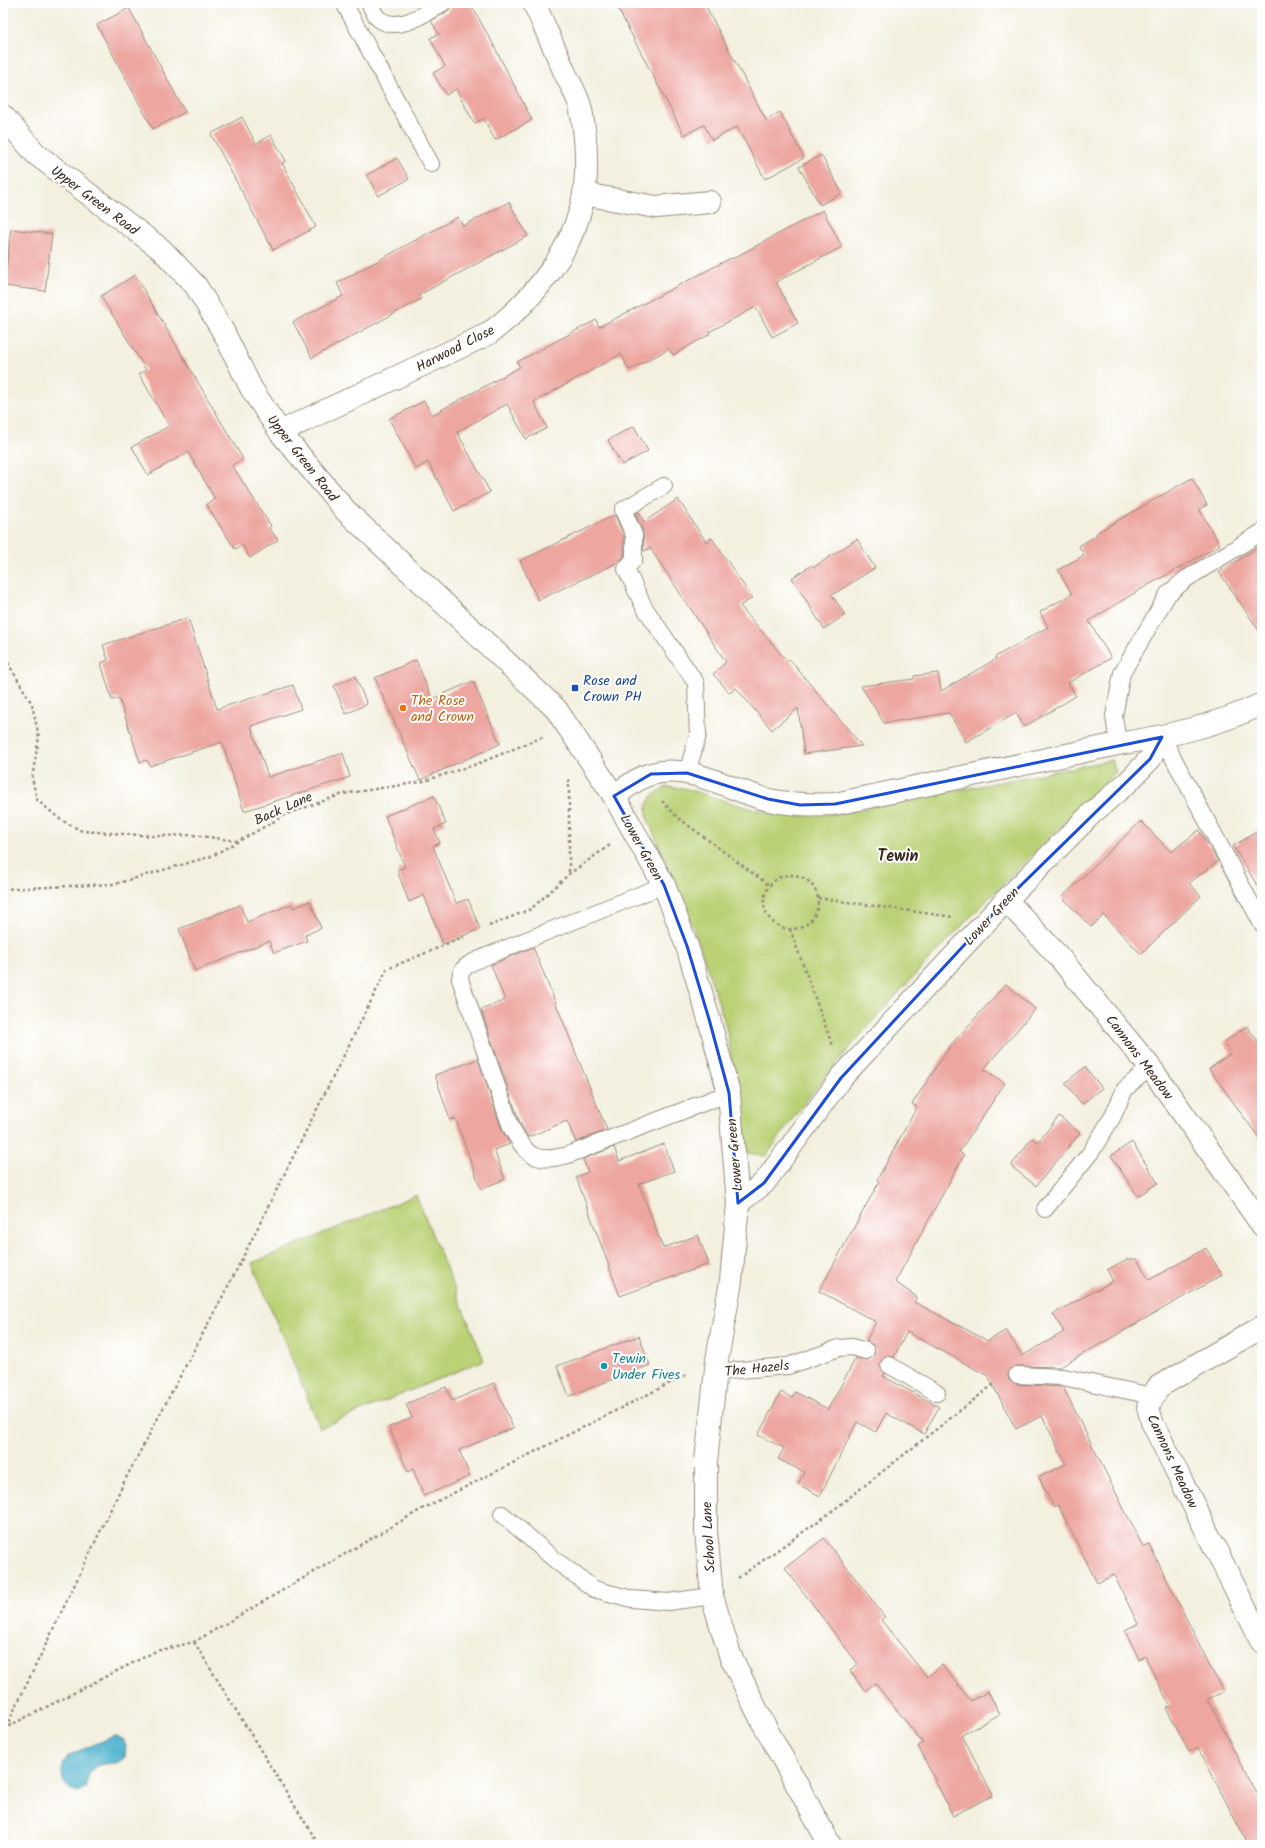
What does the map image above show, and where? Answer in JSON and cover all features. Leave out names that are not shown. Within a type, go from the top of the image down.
[{"type":"street","name":"Harwood Close","points":[[280,432],[488,334],[510,318],[531,297],[551,269],[573,231],[584,194],[586,146],[580,105],[534,3]]},
{"type":"street","name":"Upper Green Road","points":[[3,116],[36,154],[162,250],[196,286],[224,333],[251,388],[280,432],[346,511],[556,709],[614,796]]},
{"type":"street","points":[[584,194],[656,207],[710,202]]},
{"type":"street","points":[[614,796],[640,778],[666,772],[686,773],[768,799],[800,805],[835,804],[1118,744],[1162,737],[1205,726],[1262,704]]},
{"type":"street","name":"Lower Green","points":[[738,1203],[764,1182],[841,1078],[1006,900],[1091,814],[1128,782],[1150,759],[1162,737]]},
{"type":"street","name":"Lower Green","points":[[614,796],[664,885],[687,946],[729,1093],[738,1203]]},
{"type":"street","name":"Cannons Meadow","points":[[1006,900],[1064,962],[1150,1067],[1262,1224]]},
{"type":"street","name":"School Lane","points":[[738,1203],[731,1281],[716,1366],[706,1461],[706,1531],[712,1596],[730,1655],[761,1719],[830,1845]]},
{"type":"street","name":"Cannons Meadow","points":[[1262,1327],[1158,1387],[1152,1396],[1148,1407],[1152,1422],[1262,1642]]},
{"type":"lane","points":[[344,3],[431,164]]},
{"type":"lane","points":[[370,3],[378,18],[386,23],[406,23],[443,3]]},
{"type":"lane","points":[[664,486],[623,510],[634,535],[634,560],[626,569],[644,606],[696,683],[698,735],[686,773]]},
{"type":"lane","points":[[1118,744],[1114,716],[1122,673],[1168,594],[1186,579],[1262,532]]},
{"type":"lane","points":[[1162,737],[1262,924]]},
{"type":"lane","points":[[664,885],[489,955],[464,967],[460,972],[460,980],[511,1127],[522,1147],[533,1156],[550,1160],[568,1155],[729,1093]]},
{"type":"lane","points":[[1045,1209],[1091,1152],[1113,1116],[1125,1089],[1150,1067]]},
{"type":"lane","name":"The Hazels","points":[[716,1366],[788,1366],[839,1348],[852,1348],[866,1351]]},
{"type":"lane","points":[[889,1365],[937,1393]]},
{"type":"lane","points":[[1017,1375],[1063,1377],[1152,1396]]},
{"type":"lane","points":[[502,1514],[555,1560],[594,1589],[632,1599],[668,1602],[712,1596]]},
{"type":"path","points":[[3,659],[8,663],[32,704],[39,737],[32,778],[37,800],[61,820],[82,832],[154,836],[193,835],[238,841]]},
{"type":"path","name":"Back Lane","points":[[3,889],[115,884],[212,856],[287,814],[344,794],[421,782],[497,756],[568,726]]},
{"type":"path","points":[[568,772],[570,874]]},
{"type":"path","points":[[640,778],[677,817],[770,886]]},
{"type":"path","points":[[488,927],[531,908],[570,874],[633,828]]},
{"type":"path","points":[[787,875],[796,875],[810,882],[818,898],[816,914],[809,922],[801,927],[790,929],[781,926],[773,921],[767,914],[765,898],[770,886],[778,878],[787,875]]},
{"type":"path","points":[[818,898],[961,918],[982,926]]},
{"type":"path","points":[[790,929],[834,1050],[841,1078]]},
{"type":"path","points":[[4,1728],[126,1478],[235,1273],[387,969],[466,936]]},
{"type":"path","points":[[4,1728],[156,1651],[194,1642],[422,1509],[716,1366]]},
{"type":"path","points":[[712,1596],[827,1515],[993,1385],[1017,1375]]},
{"type":"path","points":[[194,1642],[319,1845]]},
{"type":"highlighted area","points":[[1162,737],[1150,759],[1006,900],[841,1078],[764,1183],[738,1203],[729,1093],[687,946],[664,885],[614,796],[651,774],[687,773],[768,799],[800,805],[835,804]]},
{"type":"green space","points":[[1112,760],[1116,772],[966,921],[894,998],[816,1087],[766,1156],[748,1153],[726,1026],[700,946],[672,875],[647,818],[647,804],[653,795],[666,787],[684,788],[748,808],[796,817],[842,813]]},
{"type":"green space","points":[[416,1195],[484,1360],[320,1428],[252,1263]]},
{"type":"water","points":[[114,1736],[123,1739],[126,1746],[125,1757],[119,1763],[99,1765],[95,1767],[89,1775],[85,1788],[78,1792],[67,1786],[62,1777],[62,1771],[65,1760],[69,1755]]},
{"type":"building","points":[[452,3],[470,3],[532,120],[495,140],[484,119],[474,123],[456,89],[446,95],[433,73],[445,66],[430,38],[439,34],[431,21],[448,11]]},
{"type":"building","points":[[615,3],[704,3],[766,120],[780,112],[804,158],[765,179],[737,127],[712,140],[704,125],[684,135]]},
{"type":"building","points":[[129,8],[185,112],[153,129],[97,25]]},
{"type":"building","points":[[242,117],[256,144],[271,135],[286,161],[282,163],[316,227],[273,250],[211,134]]},
{"type":"building","points":[[821,155],[842,193],[820,205],[799,167]]},
{"type":"building","points":[[397,158],[409,179],[378,196],[367,175]]},
{"type":"building","points":[[509,202],[528,236],[419,295],[421,299],[312,358],[293,322],[343,296],[337,283],[458,217],[463,226]]},
{"type":"building","points":[[823,210],[842,247],[776,282],[798,323],[772,337],[756,307],[709,332],[710,334],[673,355],[669,349],[629,370],[621,354],[534,402],[547,428],[526,439],[507,404],[457,432],[490,492],[454,511],[428,462],[416,469],[389,419],[424,401],[432,415],[520,367],[517,362],[596,320],[599,327],[731,258],[732,259]]},
{"type":"building","points":[[11,229],[52,234],[45,291],[4,286]]},
{"type":"building","points":[[135,275],[243,459],[232,465],[271,526],[269,528],[278,540],[250,558],[242,545],[235,549],[206,504],[215,499],[188,452],[148,475],[132,447],[169,426],[139,374],[146,370],[101,296]]},
{"type":"building","points":[[634,426],[648,451],[622,465],[608,440]]},
{"type":"building","points":[[1192,478],[1207,505],[1199,509],[1220,545],[1136,592],[1089,621],[1111,658],[1068,683],[1076,696],[1024,727],[1016,713],[966,742],[949,713],[884,723],[861,686],[914,679],[914,676],[938,673],[941,691],[996,659],[995,657],[1048,627],[1040,612],[1072,594],[1058,570],[1084,555],[1079,546],[1097,535],[1096,533]]},
{"type":"building","points":[[678,499],[706,542],[712,538],[752,598],[740,606],[787,661],[789,659],[862,746],[804,754],[798,708],[772,730],[736,688],[730,693],[713,674],[726,662],[650,548],[644,551],[643,531],[635,514],[639,512],[644,522]]},
{"type":"building","points":[[615,515],[624,537],[624,556],[619,562],[538,600],[520,561]]},
{"type":"building","points":[[857,539],[875,568],[832,595],[845,615],[824,629],[792,578],[812,565],[814,567]]},
{"type":"building","points":[[1262,545],[1262,635],[1219,572]]},
{"type":"building","points":[[188,618],[217,709],[293,685],[301,709],[251,726],[268,777],[343,753],[350,777],[244,811],[222,742],[150,766],[147,760],[140,762],[119,698],[112,700],[101,663],[108,660],[103,645]]},
{"type":"building","points":[[416,660],[432,699],[473,681],[500,744],[420,780],[375,678]]},
{"type":"building","points":[[355,676],[367,704],[346,714],[334,686]]},
{"type":"building","points":[[434,796],[446,824],[434,829],[440,843],[433,846],[456,903],[468,899],[480,929],[443,944],[424,895],[409,902],[397,870],[405,867],[385,816]]},
{"type":"building","points":[[1141,821],[1171,852],[1199,830],[1218,861],[1189,883],[1201,896],[1141,954],[1104,915],[1091,927],[1062,897]]},
{"type":"building","points":[[1262,829],[1262,893],[1233,846]]},
{"type":"building","points":[[310,901],[321,928],[305,935],[307,941],[274,953],[269,941],[195,971],[179,929],[240,905],[247,922],[292,904],[293,908]]},
{"type":"building","points":[[533,947],[607,1130],[576,1142],[567,1121],[528,1137],[520,1123],[481,1010],[505,1000],[491,965]]},
{"type":"building","points":[[1006,984],[1035,1009],[984,1069],[1005,1083],[959,1152],[964,1155],[895,1282],[917,1297],[914,1302],[988,1341],[1006,1330],[1022,1356],[1064,1332],[1053,1314],[1113,1281],[1107,1270],[1127,1259],[1137,1259],[1149,1280],[1206,1248],[1222,1275],[1060,1367],[1017,1366],[1009,1370],[1008,1375],[1009,1380],[1016,1384],[1063,1387],[1143,1547],[1149,1544],[1223,1692],[1208,1699],[1262,1805],[1262,1845],[1248,1845],[1198,1747],[1189,1752],[1166,1708],[1170,1706],[1145,1656],[1139,1659],[1125,1631],[1138,1624],[1114,1575],[1097,1583],[1058,1505],[1054,1507],[1048,1496],[1039,1477],[1066,1464],[1042,1416],[1016,1429],[988,1376],[907,1332],[894,1357],[884,1357],[880,1365],[885,1373],[883,1376],[939,1407],[924,1434],[886,1413],[876,1432],[857,1422],[820,1496],[798,1484],[804,1472],[778,1459],[784,1448],[758,1435],[781,1392],[792,1398],[795,1392],[828,1409],[856,1358],[868,1360],[875,1354],[873,1345],[866,1341],[876,1322],[819,1291],[879,1182],[877,1180],[917,1107],[912,1104],[950,1046]]},
{"type":"building","points":[[1247,1026],[1262,1048],[1262,1142],[1209,1069],[1231,1053],[1224,1042]]},
{"type":"building","points":[[478,1059],[502,1130],[510,1144],[494,1150],[505,1179],[481,1189],[455,1118],[450,1120],[435,1075]]},
{"type":"building","points":[[1085,1067],[1102,1088],[1082,1104],[1065,1083]]},
{"type":"building","points":[[1059,1116],[1080,1133],[1036,1186],[1011,1166],[1032,1138],[1038,1142]]},
{"type":"building","points":[[1132,1142],[1158,1183],[1138,1196],[1111,1156]]},
{"type":"building","points":[[664,1144],[674,1171],[639,1184],[663,1248],[698,1235],[709,1264],[620,1296],[576,1177],[588,1172],[583,1159],[614,1147],[619,1161]]},
{"type":"building","name":"Tewin Under Fives","points":[[639,1336],[650,1365],[569,1396],[557,1366]]},
{"type":"building","points":[[494,1383],[513,1428],[459,1450],[470,1476],[424,1496],[413,1469],[408,1472],[389,1427],[412,1418],[406,1404],[446,1387],[452,1401]]},
{"type":"building","points":[[824,1538],[885,1617],[881,1620],[927,1677],[942,1665],[971,1701],[988,1692],[1000,1714],[962,1735],[993,1795],[953,1816],[918,1746],[923,1743],[875,1683],[865,1691],[850,1671],[858,1664],[785,1568]]},
{"type":"place","name":"Rose and Crown PH","points":[[575,688]]},
{"type":"place","name":"The Rose and Crown","points":[[403,708]]},
{"type":"place","name":"Tewin Under Fives","points":[[604,1366]]},
{"type":"district","name":"Tewin","points":[[898,855]]}]
